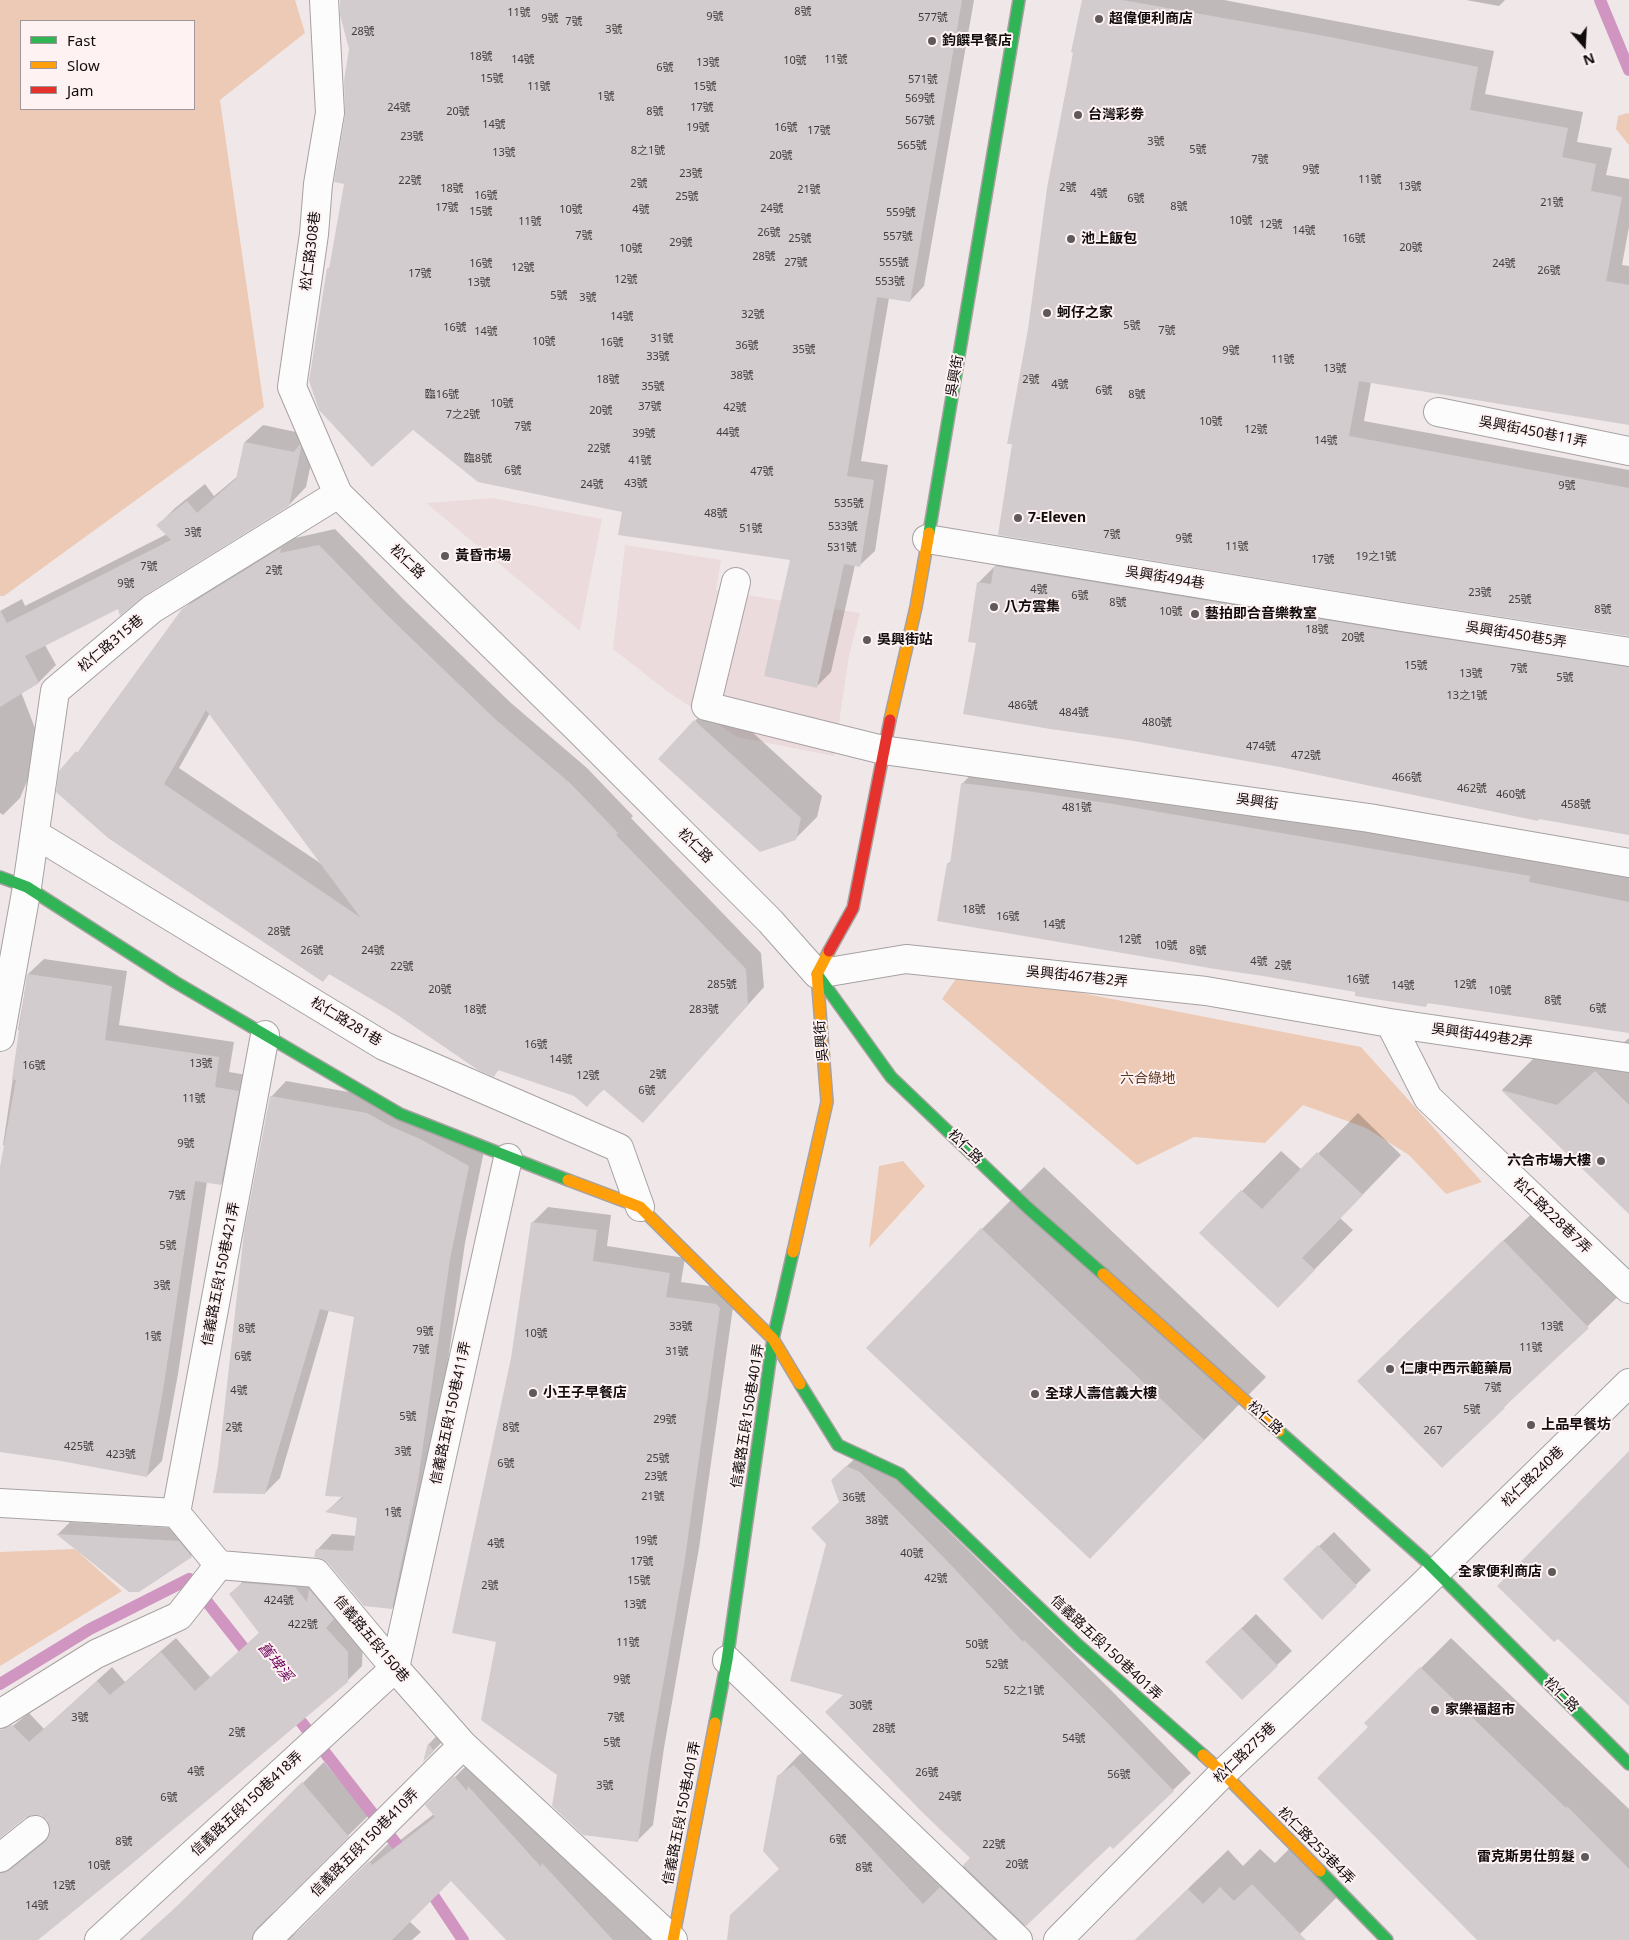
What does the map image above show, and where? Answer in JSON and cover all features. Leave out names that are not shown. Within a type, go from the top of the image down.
[{"type":"street","name":"松仁路308巷","points":[[324,0],[330,113],[318,184],[314,234],[292,387],[338,494]]},
{"type":"street","name":"吳興街","points":[[773,1339],[827,1102],[817,974],[853,908],[883,750],[916,607],[1019,0]]},
{"type":"street","name":"吳興街450巷11弄","points":[[1438,412],[1629,451]]},
{"type":"street","name":"松仁路315巷","points":[[0,1037],[28,887],[55,691],[152,609],[338,494]]},
{"type":"street","name":"松仁路","points":[[338,494],[571,722],[770,921],[817,974],[892,1077],[1036,1215],[1437,1571],[1629,1764]]},
{"type":"street","name":"吳興街494巷","points":[[928,539],[1402,617]]},
{"type":"street","points":[[736,582],[706,706],[883,750]]},
{"type":"street","name":"吳興街450巷5弄","points":[[1402,617],[1629,652]]},
{"type":"street","name":"吳興街","points":[[883,750],[1369,818],[1629,862]]},
{"type":"street","name":"松仁路281巷","points":[[34,834],[384,1046],[619,1148],[640,1207]]},
{"type":"street","points":[[0,877],[28,887],[175,982],[400,1114],[508,1158],[640,1207],[773,1339]]},
{"type":"street","name":"吳興街467巷2弄","points":[[817,974],[906,959],[1206,991],[1336,1013]]},
{"type":"street","name":"吳興街449巷2弄","points":[[1336,1013],[1390,1023],[1629,1058]]},
{"type":"street","name":"松仁路228巷7弄","points":[[1390,1023],[1428,1098],[1629,1289]]},
{"type":"street","name":"信義路五段150巷421弄","points":[[176,1513],[265,1035]]},
{"type":"street","name":"信義路五段150巷411弄","points":[[395,1668],[508,1158]]},
{"type":"street","name":"信義路五段150巷401弄","points":[[673,1940],[728,1660],[773,1339]]},
{"type":"street","name":"信義路五段150巷401弄","points":[[773,1339],[838,1445],[900,1474],[1078,1645],[1223,1773]]},
{"type":"street","name":"松仁路240巷","points":[[1437,1571],[1629,1383]]},
{"type":"street","points":[[0,1503],[176,1513],[219,1565],[179,1616],[96,1654],[0,1714]]},
{"type":"street","name":"信義路五段150巷","points":[[219,1565],[316,1573],[395,1668],[463,1745],[673,1940]]},
{"type":"street","name":"松仁路275巷","points":[[1058,1940],[1223,1773],[1437,1571]]},
{"type":"street","points":[[728,1660],[1018,1940]]},
{"type":"street","name":"信義路五段150巷418弄","points":[[99,1940],[395,1668]]},
{"type":"street","name":"信義路五段150巷410弄","points":[[267,1940],[463,1745]]},
{"type":"street","name":"松仁路253巷4弄","points":[[1223,1773],[1387,1940]]},
{"type":"street","points":[[0,1858],[35,1830]]},
{"type":"shaded area","points":[[493,498],[602,519],[580,631],[426,503]]},
{"type":"shaded area","points":[[625,545],[721,560],[716,590],[860,613],[849,656],[834,756],[737,737],[668,692],[613,649]]},
{"type":"green space","points":[[0,0],[295,0],[305,33],[220,100],[264,407],[4,596],[0,596]]},
{"type":"green space","points":[[1629,114],[1629,145],[1616,129],[1618,116]]},
{"type":"green space","name":"六合綠地","points":[[962,970],[1361,1047],[1482,1182],[1446,1194],[1409,1155],[1366,1128],[1303,1105],[1265,1143],[1194,1137],[1137,1165],[942,999]]},
{"type":"green space","points":[[903,1161],[925,1186],[869,1248],[879,1166]]},
{"type":"green space","points":[[75,1549],[122,1591],[0,1666],[0,1552]]},
{"type":"building","points":[[340,0],[962,0],[910,302],[877,297],[847,476],[874,480],[860,567],[844,564],[817,688],[764,676],[790,560],[618,535],[622,512],[478,482],[413,430],[372,467],[319,410],[309,381],[327,268],[329,269],[344,184],[334,182],[345,116],[344,80],[349,49],[340,15]]},
{"type":"building","points":[[1082,0],[1122,0],[1330,37],[1478,67],[1470,110],[1568,128],[1562,157],[1596,164],[1591,191],[1622,197],[1606,281],[1629,285],[1629,425],[1359,381],[1349,436],[1629,488],[1629,636],[1404,602],[998,535],[1012,444],[1007,444],[1028,329],[1047,188]]},
{"type":"building","points":[[244,442],[294,452],[300,444],[301,448],[289,506],[144,596],[120,616],[118,609],[25,656],[39,683],[0,707],[0,610],[7,623],[171,540],[156,525],[187,501],[197,513],[236,479]]},
{"type":"building","points":[[319,545],[387,615],[495,719],[571,784],[618,833],[616,835],[746,969],[748,1005],[643,1123],[603,1089],[587,1107],[574,1096],[498,1070],[494,1077],[478,1070],[393,1012],[329,974],[323,982],[108,838],[56,792],[59,771],[76,751],[77,753],[182,609],[281,548],[280,553]],"holes":[[[206,710],[361,918],[164,784]]]},
{"type":"building","points":[[994,566],[1399,632],[1629,667],[1629,835],[1539,819],[1538,821],[1280,767],[1128,740],[963,714],[976,643],[968,642],[977,582],[991,584]]},
{"type":"building","points":[[694,720],[801,818],[796,840],[760,852],[658,759]]},
{"type":"building","points":[[961,783],[1107,803],[1530,876],[1529,882],[1629,902],[1629,1033],[1427,1003],[1426,1007],[1355,996],[1355,992],[937,921],[947,863],[950,864]]},
{"type":"building","points":[[27,974],[112,986],[105,1040],[219,1057],[215,1087],[239,1091],[221,1185],[195,1181],[163,1390],[147,1477],[0,1452],[0,1167],[16,1080],[12,1079]]},
{"type":"building","name":"六合市場大樓","points":[[1595,1071],[1629,1105],[1629,1214],[1501,1090],[1557,1105]]},
{"type":"building","points":[[270,1096],[367,1113],[469,1166],[450,1259],[418,1480],[392,1609],[364,1606],[328,1563],[323,1559],[314,1557],[316,1549],[353,1551],[357,1518],[325,1512],[344,1497],[325,1496],[354,1317],[320,1309],[265,1494],[213,1493],[218,1465],[244,1232]]},
{"type":"building","points":[[1317,1152],[1363,1195],[1302,1258],[1315,1270],[1278,1308],[1199,1233],[1241,1190],[1262,1209]]},
{"type":"building","points":[[531,1222],[597,1230],[593,1261],[670,1273],[666,1297],[716,1304],[720,1308],[684,1565],[649,1764],[638,1842],[583,1835],[552,1806],[557,1775],[481,1720],[496,1642],[452,1633],[511,1358]]},
{"type":"building","name":"全球人壽信義大樓","points":[[981,1228],[1204,1440],[1090,1559],[866,1348]]},
{"type":"building","points":[[1503,1240],[1589,1328],[1442,1468],[1357,1381]]},
{"type":"building","points":[[1629,1451],[1629,1706],[1558,1639],[1554,1642],[1497,1586]]},
{"type":"building","points":[[846,1466],[860,1472],[1023,1642],[1024,1640],[1174,1791],[1113,1849],[1110,1846],[1026,1926],[963,1865],[970,1858],[922,1812],[825,1712],[843,1695],[790,1681],[826,1544],[811,1528],[839,1502],[831,1480]]},
{"type":"building","points":[[56,1534],[179,1541],[192,1557],[139,1592],[129,1592]]},
{"type":"building","points":[[1318,1545],[1357,1586],[1322,1620],[1283,1579]]},
{"type":"building","points":[[242,1583],[295,1587],[307,1602],[309,1589],[334,1619],[326,1628],[348,1652],[348,1682],[127,1868],[38,1940],[0,1940],[0,1873],[10,1870],[45,1842],[49,1836],[50,1828],[47,1820],[40,1815],[32,1815],[25,1818],[0,1838],[0,1730],[12,1725],[29,1742],[97,1681],[110,1695],[161,1652],[195,1691],[259,1633],[229,1594]]},
{"type":"building","points":[[1241,1628],[1278,1666],[1242,1700],[1205,1662]]},
{"type":"building","points":[[1420,1667],[1566,1808],[1567,1806],[1629,1869],[1629,1940],[1477,1940],[1317,1778],[1368,1727],[1364,1723]]},
{"type":"building","points":[[428,1743],[434,1751],[423,1762]]},
{"type":"building","points":[[794,1765],[923,1904],[940,1887],[995,1940],[727,1940],[730,1915],[779,1869],[763,1851],[777,1776]]},
{"type":"building","points":[[454,1776],[467,1791],[468,1786],[541,1867],[542,1863],[613,1940],[506,1940],[451,1881],[392,1940],[289,1940],[369,1861],[372,1865],[435,1817],[425,1805]]},
{"type":"building","points":[[302,1782],[349,1837],[256,1929],[252,1940],[140,1940],[175,1908]]},
{"type":"building","points":[[1252,1884],[1306,1940],[1135,1940],[1188,1889],[1203,1904],[1220,1887],[1234,1901]]},
{"type":"waterway","points":[[1600,0],[1629,70]]},
{"type":"waterway","name":"舊埤溪","points":[[0,1684],[90,1629],[189,1579],[253,1660]]},
{"type":"waterway","name":"舊埤溪","points":[[291,1709],[408,1859]]},
{"type":"waterway","name":"舊埤溪","points":[[425,1883],[463,1940]]},
{"type":"traffic: fast","points":[[929,533],[1019,0]]},
{"type":"traffic: fast","points":[[0,877],[27,887],[175,982],[400,1114],[568,1180]]},
{"type":"traffic: fast","points":[[817,974],[891,1077],[1028,1208],[1103,1274]]},
{"type":"traffic: fast","points":[[715,1723],[727,1660],[773,1339],[793,1252]]},
{"type":"traffic: fast","points":[[800,1384],[838,1445],[900,1474],[1078,1645],[1203,1755]]},
{"type":"traffic: fast","points":[[1279,1431],[1427,1562],[1629,1764]]},
{"type":"traffic: fast","points":[[1320,1871],[1387,1940]]},
{"type":"traffic: slow","points":[[890,720],[916,607],[929,533]]},
{"type":"traffic: slow","points":[[793,1252],[827,1102],[817,974],[829,951]]},
{"type":"traffic: slow","points":[[568,1180],[640,1207],[773,1339],[800,1384]]},
{"type":"traffic: slow","points":[[1103,1274],[1279,1431]]},
{"type":"traffic: slow","points":[[673,1940],[715,1723]]},
{"type":"traffic: slow","points":[[1203,1755],[1320,1871]]},
{"type":"traffic: jam","points":[[829,951],[853,908],[890,720]]},
{"type":"place","name":"超偉便利商店","points":[[1099,19]]},
{"type":"place","name":"鈞饌早餐店","points":[[932,41]]},
{"type":"place","name":"台灣彩劵","points":[[1078,115]]},
{"type":"place","name":"池上飯包","points":[[1071,239]]},
{"type":"place","name":"蚵仔之家","points":[[1047,313]]},
{"type":"place","name":"7-Eleven","points":[[1018,518]]},
{"type":"place","name":"黃昏市場","points":[[445,556]]},
{"type":"place","name":"八方雲集","points":[[994,607]]},
{"type":"place","name":"藝拍即合音樂教室","points":[[1195,614]]},
{"type":"place","name":"吳興街站","points":[[867,640]]},
{"type":"place","name":"六合市場大樓","points":[[1601,1161]]},
{"type":"place","name":"仁康中西示範藥局","points":[[1390,1369]]},
{"type":"place","name":"小王子早餐店","points":[[533,1393]]},
{"type":"place","name":"全球人壽信義大樓","points":[[1035,1394]]},
{"type":"place","name":"上品早餐坊","points":[[1531,1425]]},
{"type":"place","name":"全家便利商店","points":[[1552,1572]]},
{"type":"place","name":"家樂福超市","points":[[1435,1710]]},
{"type":"place","name":"雷克斯男仕剪髮","points":[[1585,1857]]}]
